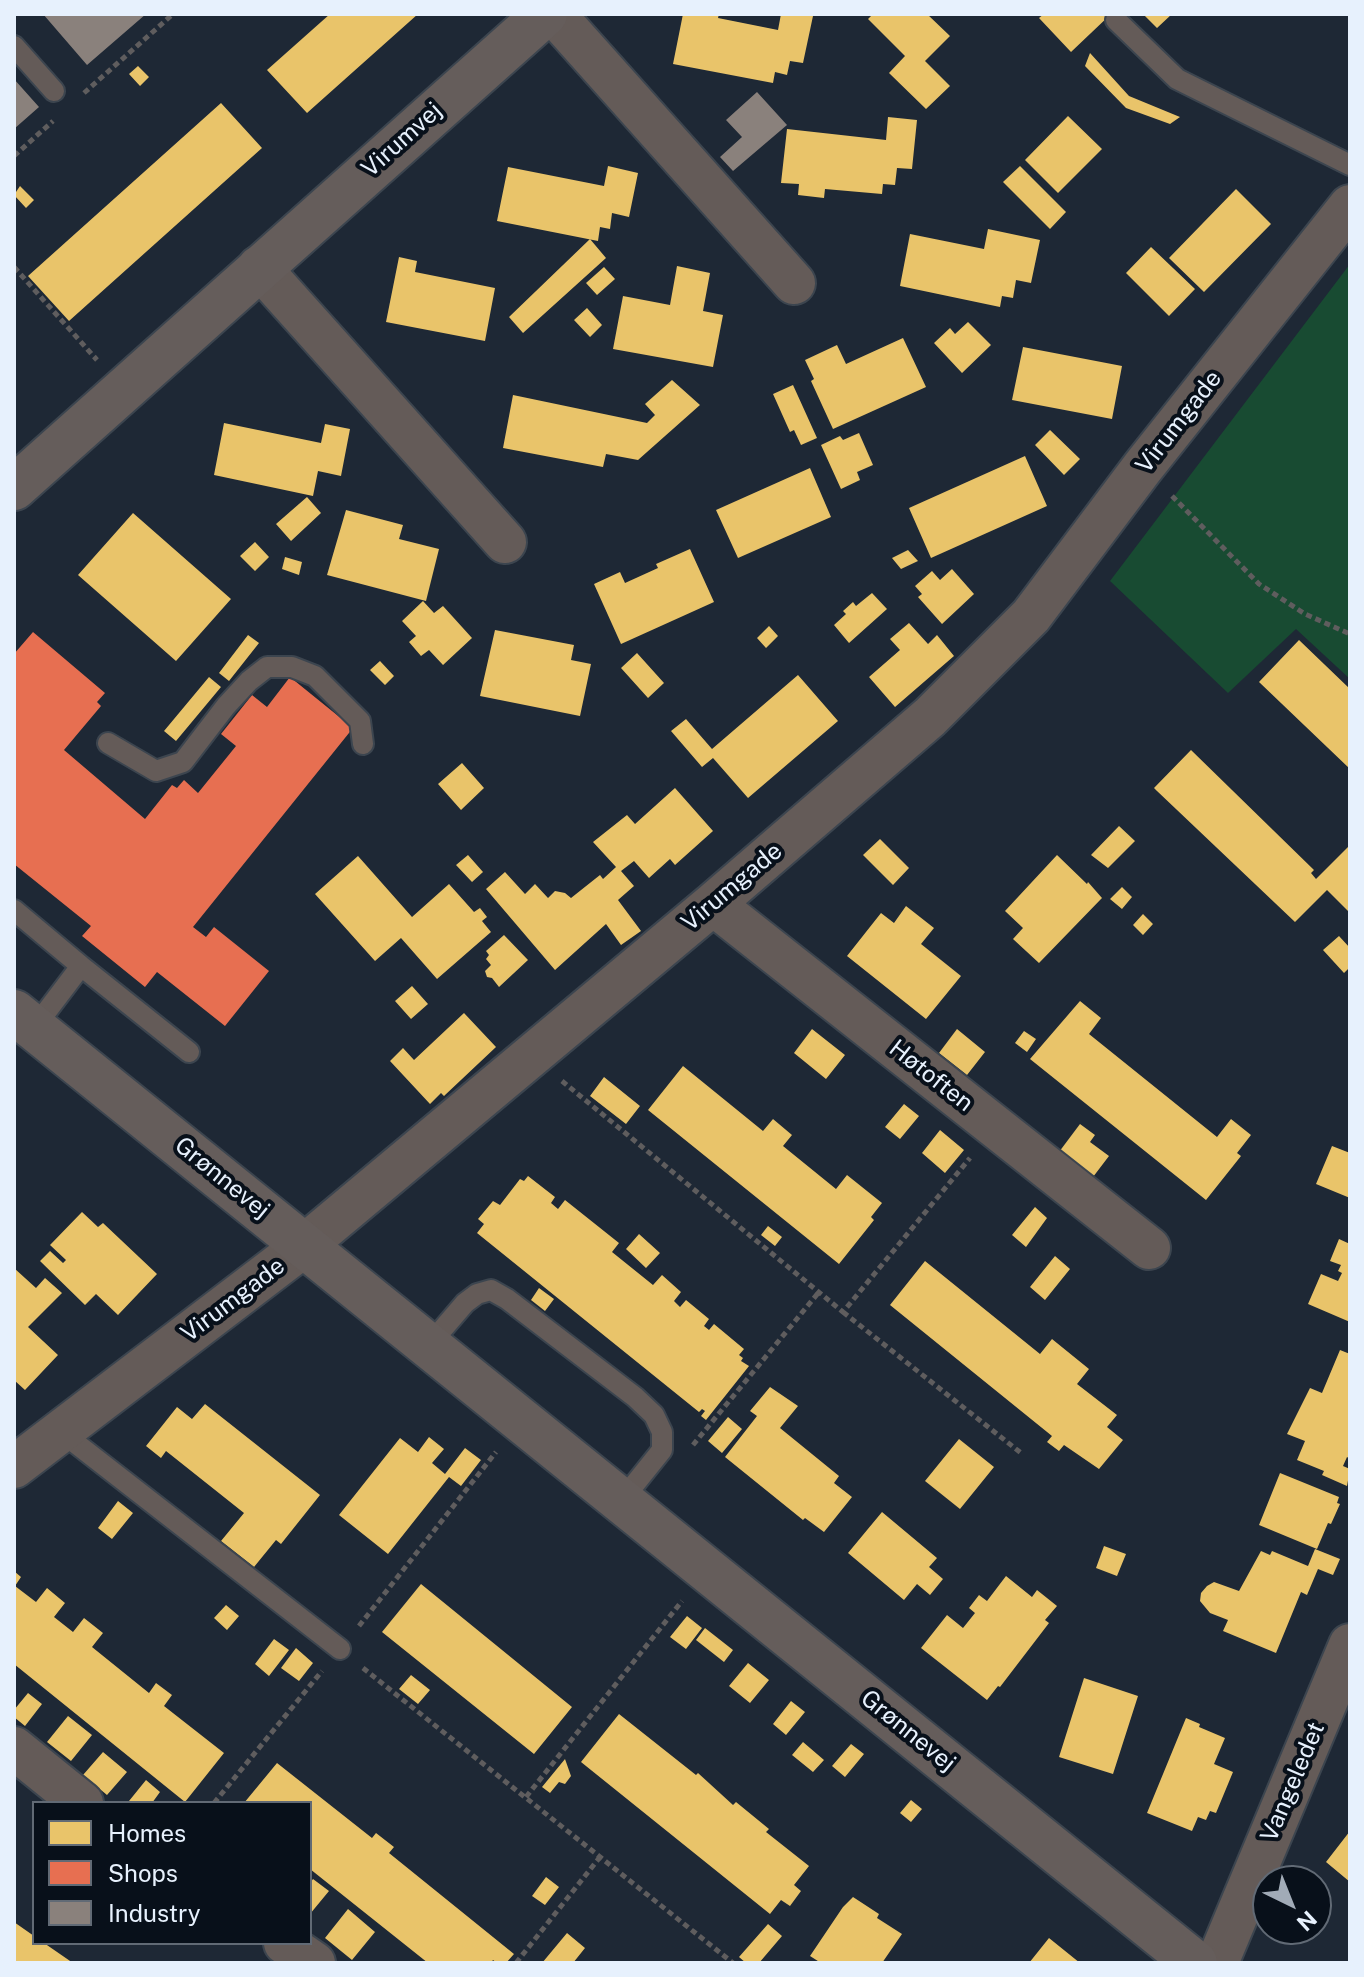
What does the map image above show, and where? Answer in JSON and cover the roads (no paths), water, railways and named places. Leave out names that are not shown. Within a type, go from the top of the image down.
[{"type":"street","name":"Virumvej","points":[[14,488],[545,14]]},
{"type":"street","points":[[554,14],[794,283]]},
{"type":"street","name":"Virumgade","points":[[14,1467],[305,1245],[713,904],[930,717],[1020,628],[1350,206]]},
{"type":"street","points":[[259,267],[505,542]]},
{"type":"street","name":"Høtoften","points":[[713,904],[1149,1248]]},
{"type":"street","name":"Grønnevej","points":[[24,1020],[1195,1963]]},
{"type":"street","name":"Vangeledet","points":[[1217,1963],[1350,1645]]},
{"type":"street","points":[[14,1748],[80,1801]]},
{"type":"street","points":[[288,1945],[314,1963]]},
{"type":"lane","points":[[1116,20],[1177,79],[1350,165]]},
{"type":"lane","points":[[14,46],[54,91]]},
{"type":"lane","points":[[108,743],[156,771],[183,762],[249,681],[267,667],[292,667],[315,676],[360,721],[363,744]]},
{"type":"lane","points":[[14,910],[189,1052]]},
{"type":"lane","points":[[24,1020],[81,966]]},
{"type":"lane","points":[[429,1345],[465,1303],[477,1294],[491,1290],[635,1397],[654,1415],[662,1432],[662,1450],[622,1500]]},
{"type":"lane","points":[[60,1431],[340,1649]]}]
